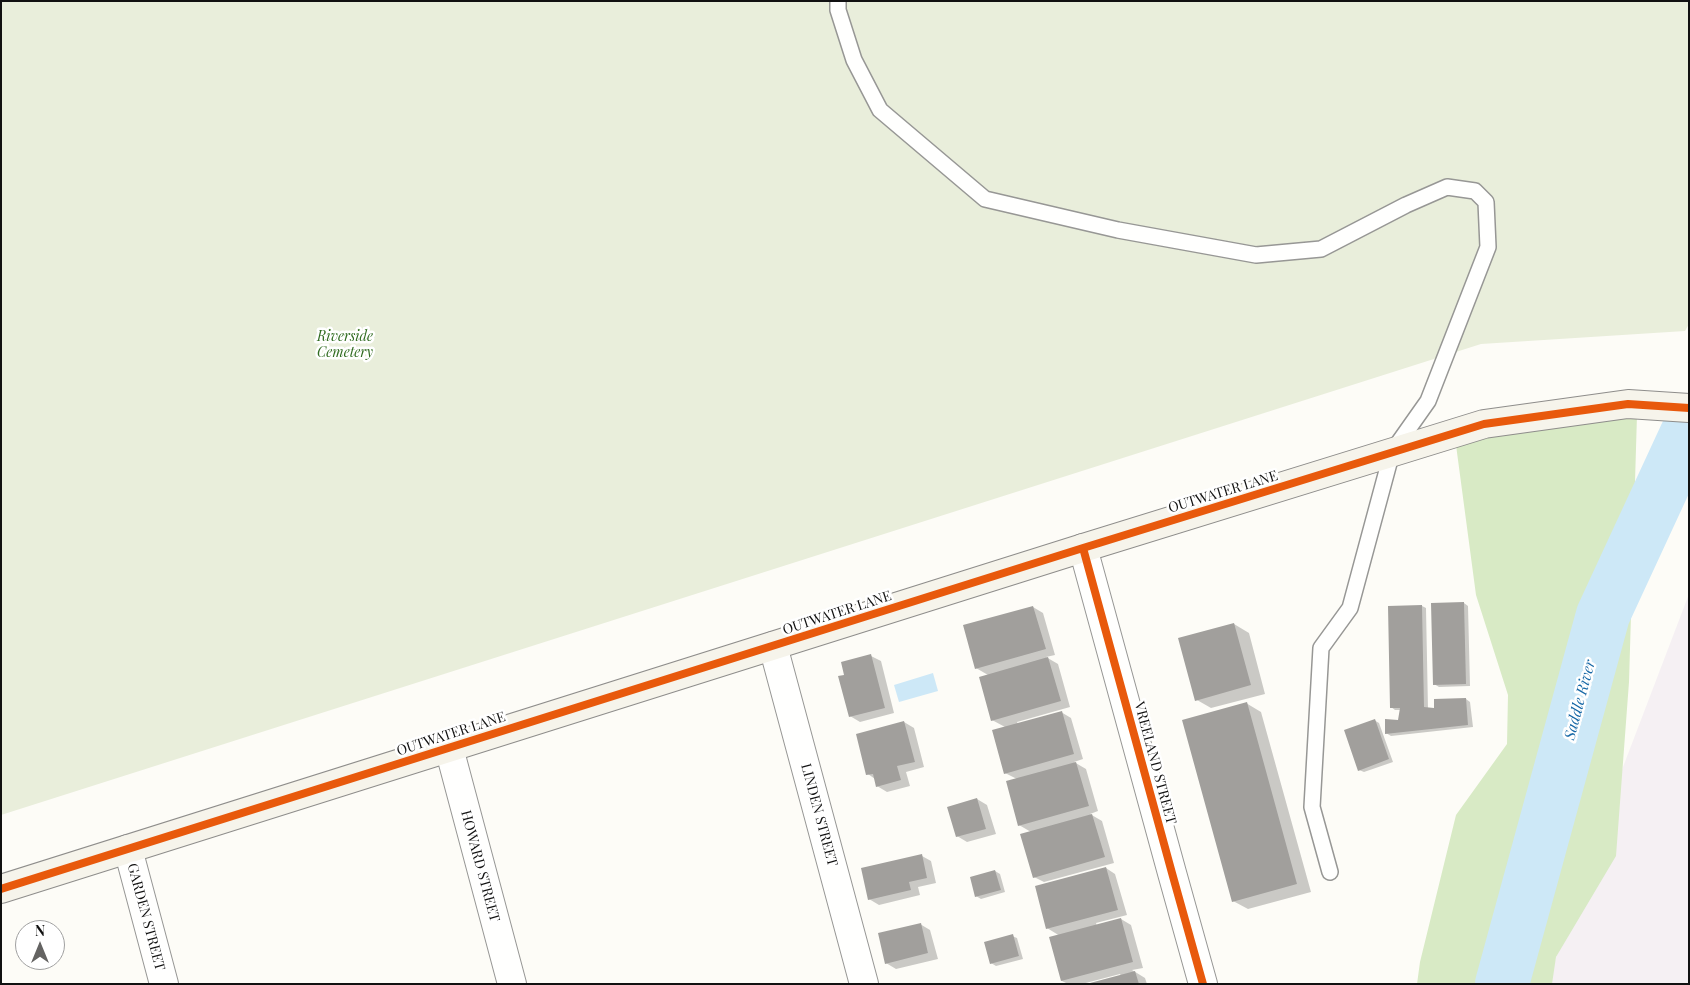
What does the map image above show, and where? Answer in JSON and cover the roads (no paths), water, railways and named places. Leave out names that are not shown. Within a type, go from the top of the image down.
[{"type":"street","name":"OUTWATER LANE","points":[[1,890],[1083,548],[1484,424],[1628,404],[1689,408]]},
{"type":"street","name":"VREELAND STREET","points":[[1083,548],[1204,984]]},
{"type":"street","name":"LINDEN STREET","points":[[773,646],[864,984]]},
{"type":"street","name":"HOWARD STREET","points":[[449,748],[512,984]]},
{"type":"street","name":"GARDEN STREET","points":[[128,850],[164,984]]},
{"type":"lane","points":[[838,1],[838,10],[854,60],[880,110],[985,199],[1118,230],[1256,255],[1321,249],[1406,205],[1447,187],[1475,191],[1486,202],[1488,247],[1428,401],[1392,452],[1350,608],[1321,648],[1312,807],[1330,872]]},
{"type":"water","points":[[933,673],[938,691],[899,702],[894,685]]},
{"type":"waterway","name":"Saddle River","points":[[1502,984],[1603,615],[1689,429]]},
{"type":"park label","name":"Riverside Cemetery","points":[[345,346]]}]
